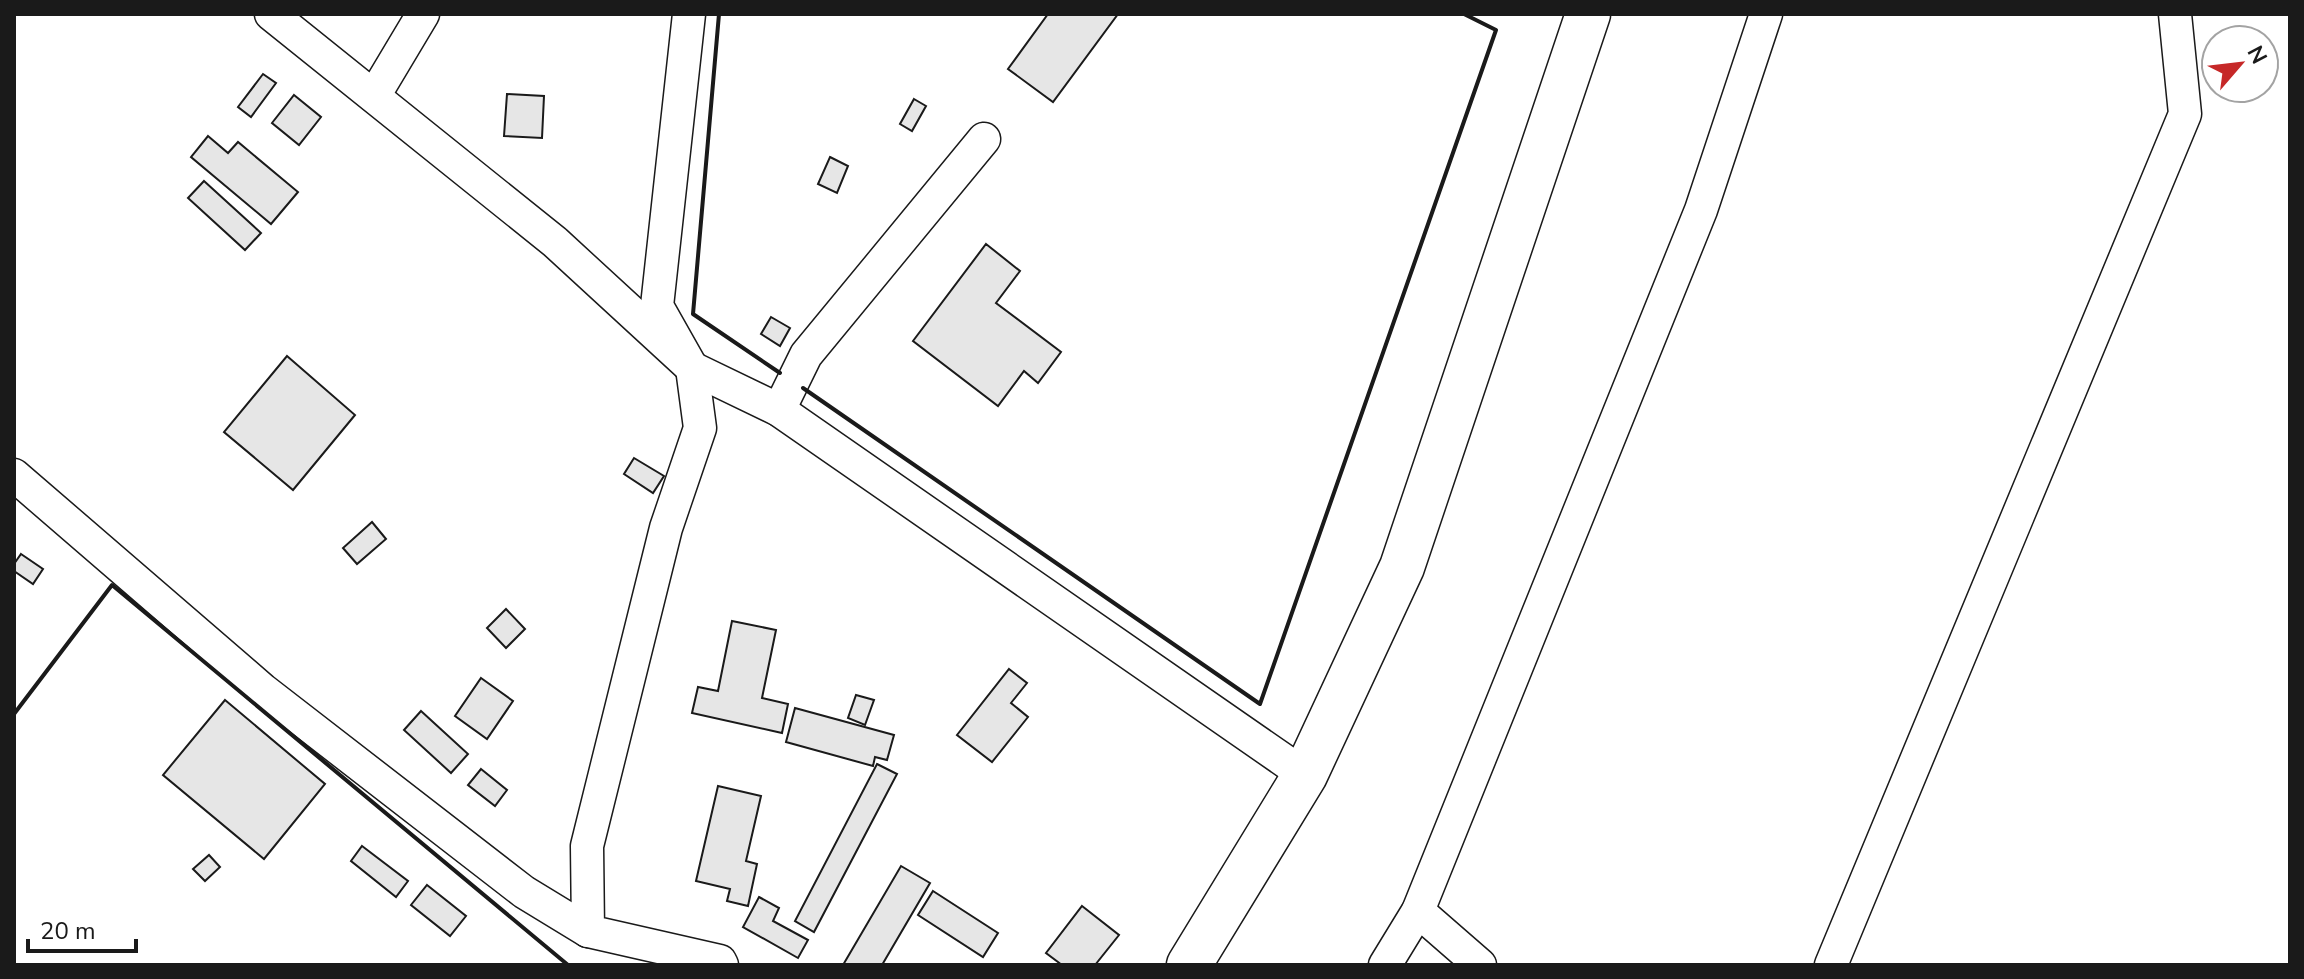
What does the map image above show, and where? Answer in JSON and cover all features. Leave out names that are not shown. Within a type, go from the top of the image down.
[{"type":"main road","points":[[1189,965],[1305,775],[1402,567],[1588,14]]},
{"type":"street","points":[[271,14],[555,242],[692,368],[779,410],[1305,775]]},
{"type":"street","points":[[374,96],[423,14]]},
{"type":"street","points":[[588,931],[587,846],[666,528],[700,428],[692,368],[657,306],[689,14]]},
{"type":"street","points":[[1385,965],[1418,911],[1701,210],[1766,14]]},
{"type":"street","points":[[1831,965],[2185,114],[2175,14]]},
{"type":"street","points":[[779,410],[806,355],[984,139]]},
{"type":"street","points":[[14,475],[263,690],[524,892],[588,931],[720,961],[722,965]]},
{"type":"street","points":[[1418,911],[1480,965]]},
{"type":"building","points":[[1048,14],[1118,14],[1053,102],[1008,69]]},
{"type":"building","points":[[263,74],[276,83],[251,117],[238,107]]},
{"type":"building","points":[[507,94],[544,96],[542,138],[504,136]]},
{"type":"building","points":[[294,95],[321,117],[299,145],[272,123]]},
{"type":"building","points":[[914,99],[926,106],[912,131],[900,124]]},
{"type":"building","points":[[208,136],[228,153],[238,142],[298,192],[271,224],[191,157]]},
{"type":"building","points":[[830,157],[848,166],[837,193],[818,184]]},
{"type":"building","points":[[204,181],[261,233],[245,250],[188,198]]},
{"type":"building","points":[[986,244],[1020,271],[996,303],[1061,352],[1038,383],[1024,371],[998,406],[913,341]]},
{"type":"building","points":[[771,317],[790,328],[780,346],[761,334]]},
{"type":"building","points":[[287,356],[355,415],[293,490],[224,432]]},
{"type":"building","points":[[634,458],[664,476],[653,493],[624,474]]},
{"type":"building","points":[[372,522],[386,539],[357,564],[343,548]]},
{"type":"building","points":[[21,554],[43,569],[33,584],[14,571],[14,564]]},
{"type":"building","points":[[506,609],[525,629],[506,648],[487,628]]},
{"type":"building","points":[[732,621],[776,630],[762,698],[788,704],[782,733],[692,713],[698,687],[718,691]]},
{"type":"building","points":[[1009,669],[1027,683],[1011,703],[1028,717],[992,762],[957,735]]},
{"type":"building","points":[[481,678],[513,701],[487,739],[455,716]]},
{"type":"building","points":[[856,695],[874,700],[865,725],[848,718]]},
{"type":"building","points":[[225,700],[325,784],[264,859],[163,775]]},
{"type":"building","points":[[795,708],[894,735],[887,760],[875,757],[873,766],[786,742]]},
{"type":"building","points":[[421,711],[468,754],[451,773],[404,730]]},
{"type":"building","points":[[877,764],[897,774],[814,932],[795,921]]},
{"type":"building","points":[[481,769],[507,790],[495,806],[468,785]]},
{"type":"building","points":[[718,786],[761,796],[746,861],[757,864],[748,906],[727,901],[730,889],[696,881]]},
{"type":"building","points":[[362,846],[408,881],[396,897],[351,861]]},
{"type":"building","points":[[209,855],[220,867],[205,881],[193,869]]},
{"type":"building","points":[[901,866],[930,883],[882,965],[843,965]]},
{"type":"building","points":[[427,885],[466,916],[450,936],[411,905]]},
{"type":"building","points":[[933,891],[998,933],[983,957],[918,915]]},
{"type":"building","points":[[759,897],[779,908],[773,921],[808,940],[798,958],[743,927]]},
{"type":"building","points":[[1082,906],[1119,935],[1095,965],[1062,965],[1046,953]]},
{"type":"wall","points":[[719,14],[693,314],[780,373]]},
{"type":"wall","points":[[803,388],[1260,704],[1496,30],[1464,14]]},
{"type":"wall","points":[[14,714],[112,585],[568,965]]}]
